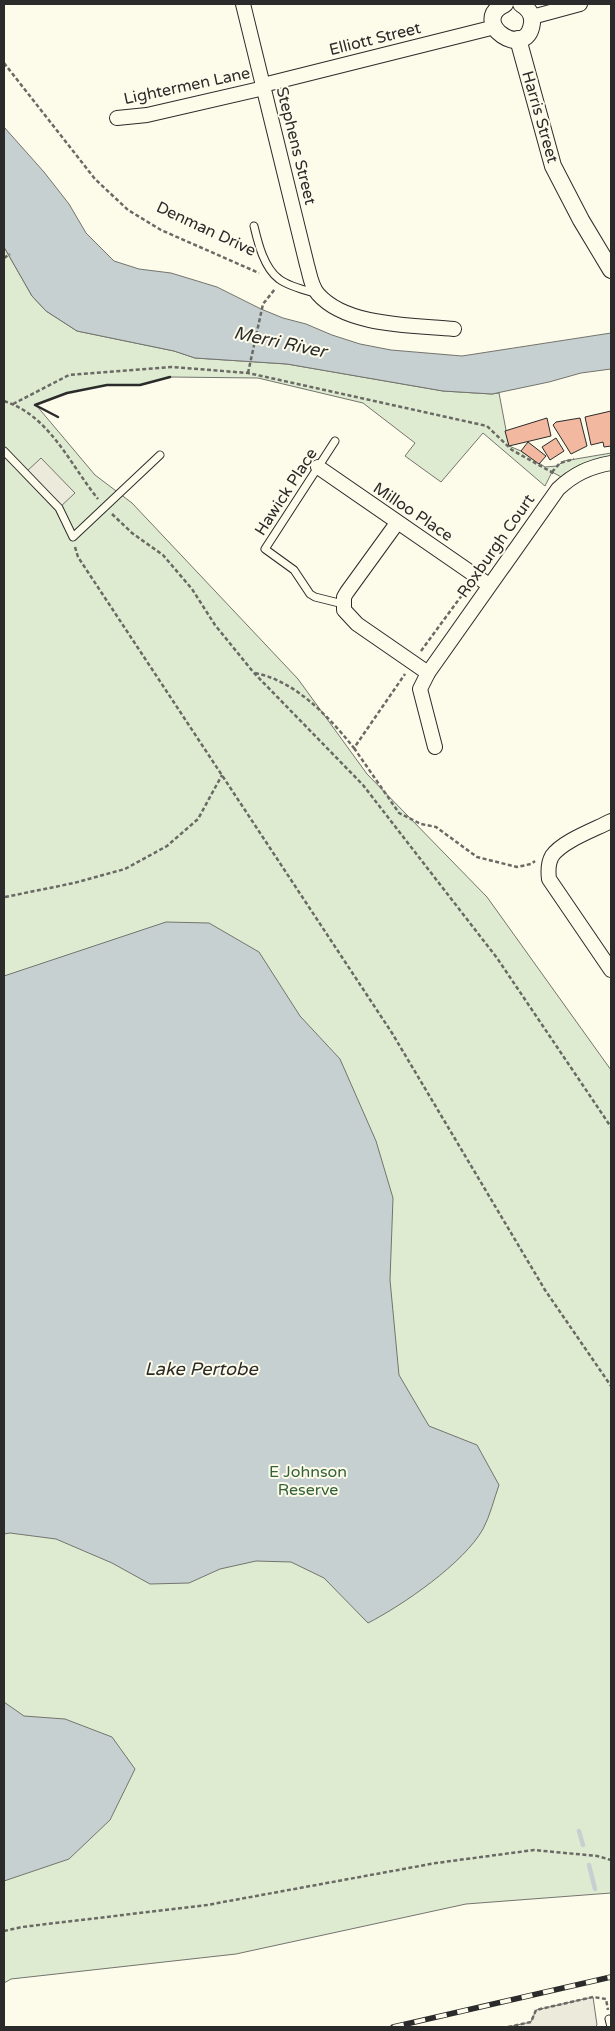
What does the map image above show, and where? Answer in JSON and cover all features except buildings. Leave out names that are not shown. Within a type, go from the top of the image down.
[{"type":"street","name":"Stephens Street","points":[[243,4],[307,265],[312,283],[318,294]]},
{"type":"street","points":[[505,4],[494,15],[494,27],[502,37],[507,39],[524,37],[530,28],[532,18],[529,11],[521,4]]},
{"type":"street","points":[[532,18],[580,4]]},
{"type":"street","name":"Elliott Street","points":[[263,86],[494,27]]},
{"type":"street","name":"Harris Street","points":[[518,39],[553,166],[581,220],[611,270]]},
{"type":"street","name":"Lightermen Lane","points":[[117,118],[147,115],[263,86]]},
{"type":"street","points":[[318,294],[346,313],[368,319],[384,323],[454,328]]},
{"type":"street","name":"Roxburgh Court","points":[[435,747],[420,689],[428,673],[558,489],[576,474],[593,466],[611,464]]},
{"type":"street","name":"Milloo Place","points":[[318,467],[489,585]]},
{"type":"street","points":[[397,523],[347,592],[343,604],[344,610],[351,620],[428,673]]},
{"type":"street","points":[[611,821],[556,852],[548,866],[549,879],[611,970]]},
{"type":"lane","points":[[254,226],[266,261],[274,275],[280,281],[318,294]]},
{"type":"lane","name":"Hawick Place","points":[[335,442],[265,548],[294,570],[310,594],[343,604]]},
{"type":"lane","points":[[4,451],[59,508],[73,537],[139,477],[160,455]]},
{"type":"path","name":"Denman Drive","points":[[4,63],[95,179],[128,210],[161,230],[280,281]]},
{"type":"path","points":[[4,258],[10,254]]},
{"type":"path","points":[[248,372],[263,304],[280,281]]},
{"type":"path","points":[[14,404],[69,375],[171,367],[248,372],[487,426],[512,450],[552,472]]},
{"type":"path","points":[[4,401],[14,404],[46,427],[82,479]]},
{"type":"path","points":[[140,539],[162,555],[192,589],[216,625],[254,673],[315,738],[344,764],[405,837],[518,987],[611,1127]]},
{"type":"path","points":[[78,557],[392,1032],[545,1290],[611,1386]]},
{"type":"path","points":[[354,748],[412,662]]},
{"type":"path","points":[[254,673],[268,676],[304,696],[340,730],[399,813],[421,824],[436,827],[477,857],[517,867],[531,864],[544,854],[556,852]]},
{"type":"path","points":[[5,897],[74,884],[125,869],[167,846],[198,819],[222,775]]},
{"type":"path","points":[[4,1931],[22,1927],[207,1905],[436,1863],[534,1850],[588,1855],[611,1860]]},
{"type":"path","points":[[508,2027],[531,2022],[536,2010],[593,1997],[606,1999],[610,2023]]},
{"type":"green space","name":"E Johnson Reserve","points":[[4,247],[32,296],[46,311],[77,331],[174,351],[195,358],[287,364],[443,391],[499,393],[509,446],[521,451],[545,467],[557,466],[564,461],[611,453],[611,463],[567,480],[552,472],[545,486],[483,433],[441,482],[405,456],[415,443],[363,403],[258,378],[170,377],[140,385],[107,385],[67,393],[36,405],[95,475],[132,503],[298,679],[367,774],[487,897],[611,1070],[611,1893],[466,1904],[236,1954],[11,1979],[4,1983]]},
{"type":"shaded area","points":[[41,458],[75,493],[59,508],[25,473]]},
{"type":"shaded area","points":[[593,1997],[597,2025],[595,2027],[508,2027],[531,2022],[536,2010]]},
{"type":"water","name":"Merri River","points":[[4,127],[44,172],[69,204],[86,233],[114,261],[139,269],[171,273],[217,287],[283,318],[306,324],[360,344],[391,350],[462,356],[611,333],[611,369],[581,373],[492,394],[443,391],[287,364],[195,358],[174,351],[77,331],[46,311],[32,296],[4,247]]},
{"type":"water","name":"Lake Pertobe","points":[[166,922],[209,923],[259,952],[300,1016],[340,1059],[376,1141],[393,1198],[390,1280],[399,1375],[429,1426],[477,1445],[499,1485],[483,1529],[462,1556],[432,1582],[398,1606],[368,1623],[324,1578],[291,1562],[256,1561],[220,1569],[189,1583],[150,1584],[112,1563],[56,1539],[10,1533],[4,1534],[4,976]]},
{"type":"water","points":[[4,1702],[24,1716],[65,1719],[112,1737],[135,1769],[110,1820],[69,1859],[4,1881]]},
{"type":"waterway","points":[[579,1831],[583,1845]]},
{"type":"waterway","points":[[589,1865],[595,1889]]},
{"type":"railway","points":[[393,2027],[611,1977]]},
{"type":"wall","points":[[58,417],[35,405],[67,393],[107,385],[140,385],[170,377]]}]
